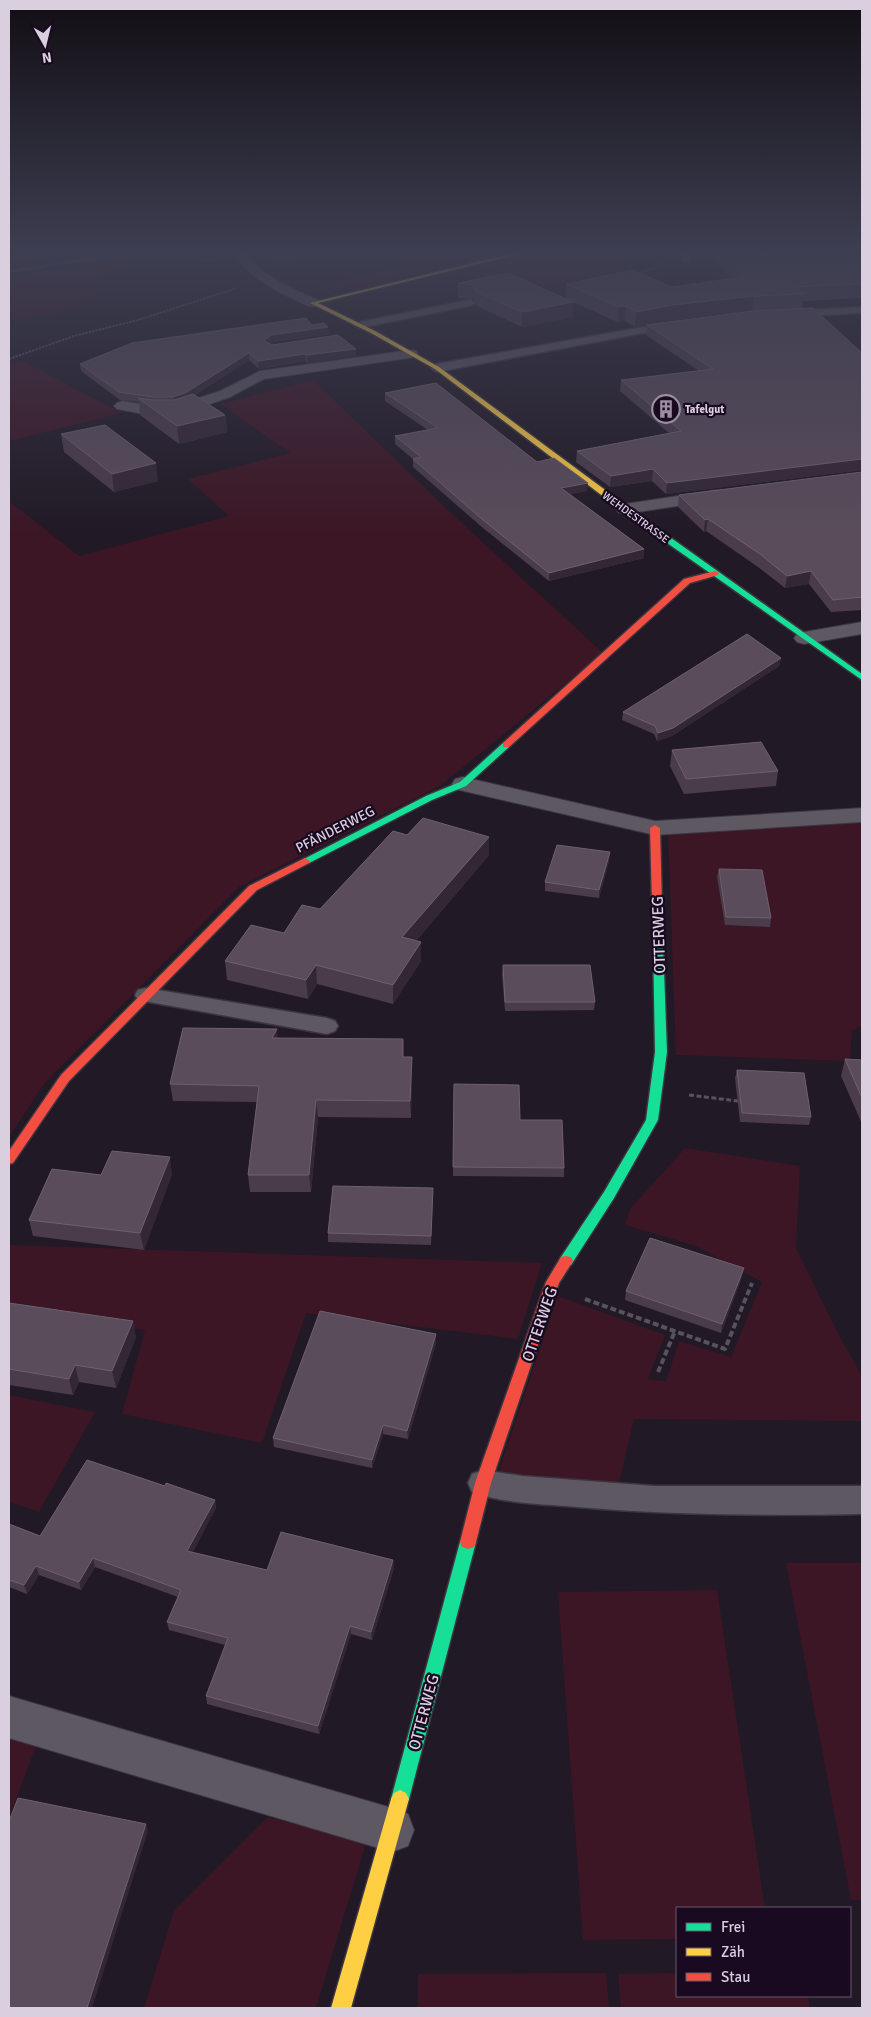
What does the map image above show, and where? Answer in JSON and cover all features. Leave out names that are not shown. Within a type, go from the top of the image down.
[{"type":"street","name":"WEHDESTRASSE","points":[[397,346],[437,368],[625,509],[862,678]]},
{"type":"street","points":[[122,406],[181,415],[260,375],[411,354]]},
{"type":"street","points":[[625,509],[736,492]]},
{"type":"street","name":"PFÄNDERWEG","points":[[9,1160],[65,1078],[253,888],[429,798],[463,784],[687,581],[715,573]]},
{"type":"street","points":[[804,638],[862,628]]},
{"type":"street","points":[[463,784],[655,828],[862,815]]},
{"type":"street","name":"OTTERWEG","points":[[341,2008],[392,1830],[483,1484],[552,1286],[609,1195],[652,1120],[661,1052],[655,828]]},
{"type":"street","points":[[9,1717],[392,1830]]},
{"type":"lane","points":[[437,368],[551,346]]},
{"type":"lane","points":[[146,995],[327,1026]]},
{"type":"lane","points":[[483,1484],[522,1490],[655,1500],[862,1500]]},
{"type":"path","points":[[9,359],[45,346]]},
{"type":"path","points":[[656,1091],[738,1101]]},
{"type":"path","points":[[552,1286],[725,1349],[752,1283]]},
{"type":"path","points":[[658,1372],[675,1331]]},
{"type":"shaded area","points":[[22,361],[122,413],[9,441],[9,365]]},
{"type":"shaded area","points":[[313,380],[449,511],[603,653],[440,786],[239,887],[44,1084],[9,1137],[9,501],[79,556],[229,516],[188,479],[290,453],[221,404]]},
{"type":"shaded area","points":[[862,822],[862,1026],[852,1030],[850,1061],[676,1055],[668,833]]},
{"type":"shaded area","points":[[685,1148],[800,1166],[796,1248],[840,1337],[862,1376],[862,1421],[634,1419],[618,1487],[497,1476],[558,1296],[665,1335],[648,1379],[666,1381],[679,1341],[731,1357],[762,1282],[696,1246],[625,1225],[630,1209]]},
{"type":"shaded area","points":[[9,1245],[542,1263],[518,1339],[306,1313],[262,1443],[122,1414],[145,1330],[9,1313]]},
{"type":"shaded area","points":[[9,1395],[95,1412],[39,1512],[9,1502]]},
{"type":"shaded area","points":[[786,1563],[862,1563],[862,1900],[851,1900]]},
{"type":"shaded area","points":[[717,1590],[765,1907],[676,1907],[676,1939],[583,1940],[558,1592]]},
{"type":"shaded area","points":[[9,1738],[36,1746],[9,1818]]},
{"type":"shaded area","points":[[268,1817],[366,1843],[316,2008],[144,2008],[174,1911]]},
{"type":"shaded area","points":[[606,1973],[609,2008],[418,2008],[418,1974]]},
{"type":"shaded area","points":[[676,1973],[676,1997],[808,1997],[810,2008],[621,2008],[618,1974]]},
{"type":"building","points":[[124,346],[352,346],[356,349],[258,361],[249,353],[185,393],[173,397],[153,397],[119,392],[80,364]]},
{"type":"building","points":[[679,346],[855,346],[862,353],[862,459],[667,483],[653,469],[611,476],[577,451],[681,431],[621,380],[713,369]]},
{"type":"building","points":[[436,383],[537,462],[554,458],[588,483],[561,488],[644,549],[549,573],[483,520],[413,459],[421,457],[395,436],[438,428],[385,393]]},
{"type":"building","points":[[193,394],[225,415],[177,426],[138,398],[174,400]]},
{"type":"building","points":[[105,425],[156,463],[112,474],[61,434]]},
{"type":"building","points":[[862,472],[862,597],[833,600],[811,571],[787,576],[760,554],[708,519],[705,520],[679,495]]},
{"type":"building","points":[[747,634],[781,658],[673,728],[658,733],[655,726],[623,712]]},
{"type":"building","points":[[761,742],[778,771],[686,779],[672,750]]},
{"type":"building","points":[[423,818],[489,837],[402,937],[421,942],[393,985],[316,965],[306,980],[225,961],[251,925],[284,933],[302,905],[320,909],[393,831],[407,835]]},
{"type":"building","points":[[557,845],[610,852],[599,890],[545,882]]},
{"type":"building","points":[[719,869],[762,870],[771,918],[726,917]]},
{"type":"building","points":[[503,965],[590,965],[595,1002],[505,1002]]},
{"type":"building","points":[[183,1028],[277,1029],[272,1038],[403,1039],[403,1057],[412,1057],[410,1101],[316,1100],[309,1175],[248,1175],[259,1086],[170,1084]]},
{"type":"building","points":[[845,1059],[862,1060],[862,1098]]},
{"type":"building","points":[[737,1070],[804,1073],[811,1117],[742,1113]]},
{"type":"building","points":[[454,1084],[519,1085],[520,1120],[562,1120],[564,1168],[453,1167]]},
{"type":"building","points":[[112,1151],[170,1157],[140,1233],[29,1220],[52,1169],[101,1175]]},
{"type":"building","points":[[333,1186],[433,1188],[431,1236],[328,1233]]},
{"type":"building","points":[[650,1238],[744,1268],[722,1324],[626,1291]]},
{"type":"building","points":[[9,1303],[133,1321],[112,1371],[75,1365],[69,1379],[9,1369]]},
{"type":"building","points":[[320,1311],[436,1334],[407,1431],[383,1425],[372,1460],[273,1438]]},
{"type":"building","points":[[87,1460],[165,1486],[166,1483],[215,1500],[187,1551],[267,1570],[281,1532],[393,1560],[371,1632],[350,1626],[318,1726],[206,1696],[228,1638],[167,1622],[181,1590],[93,1558],[79,1582],[36,1566],[24,1585],[9,1580],[9,1524],[40,1536]]},
{"type":"building","points":[[18,1798],[146,1824],[87,2008],[9,2008],[9,1821]]},
{"type":"traffic: fast","points":[[636,517],[862,678]]},
{"type":"traffic: fast","points":[[305,861],[429,798],[463,784],[506,745]]},
{"type":"traffic: fast","points":[[566,1261],[609,1195],[652,1120],[661,1052],[658,943]]},
{"type":"traffic: fast","points":[[400,1799],[468,1542]]},
{"type":"traffic: slow","points":[[398,346],[437,368],[636,517]]},
{"type":"traffic: slow","points":[[341,2008],[400,1799]]},
{"type":"traffic: jam","points":[[506,745],[687,581],[715,573]]},
{"type":"traffic: jam","points":[[655,828],[658,943]]},
{"type":"traffic: jam","points":[[9,1160],[65,1078],[253,888],[305,861]]},
{"type":"traffic: jam","points":[[468,1542],[483,1483],[553,1282],[566,1261]]},
{"type":"place","name":"Tafelgut","points":[[666,409]]}]
